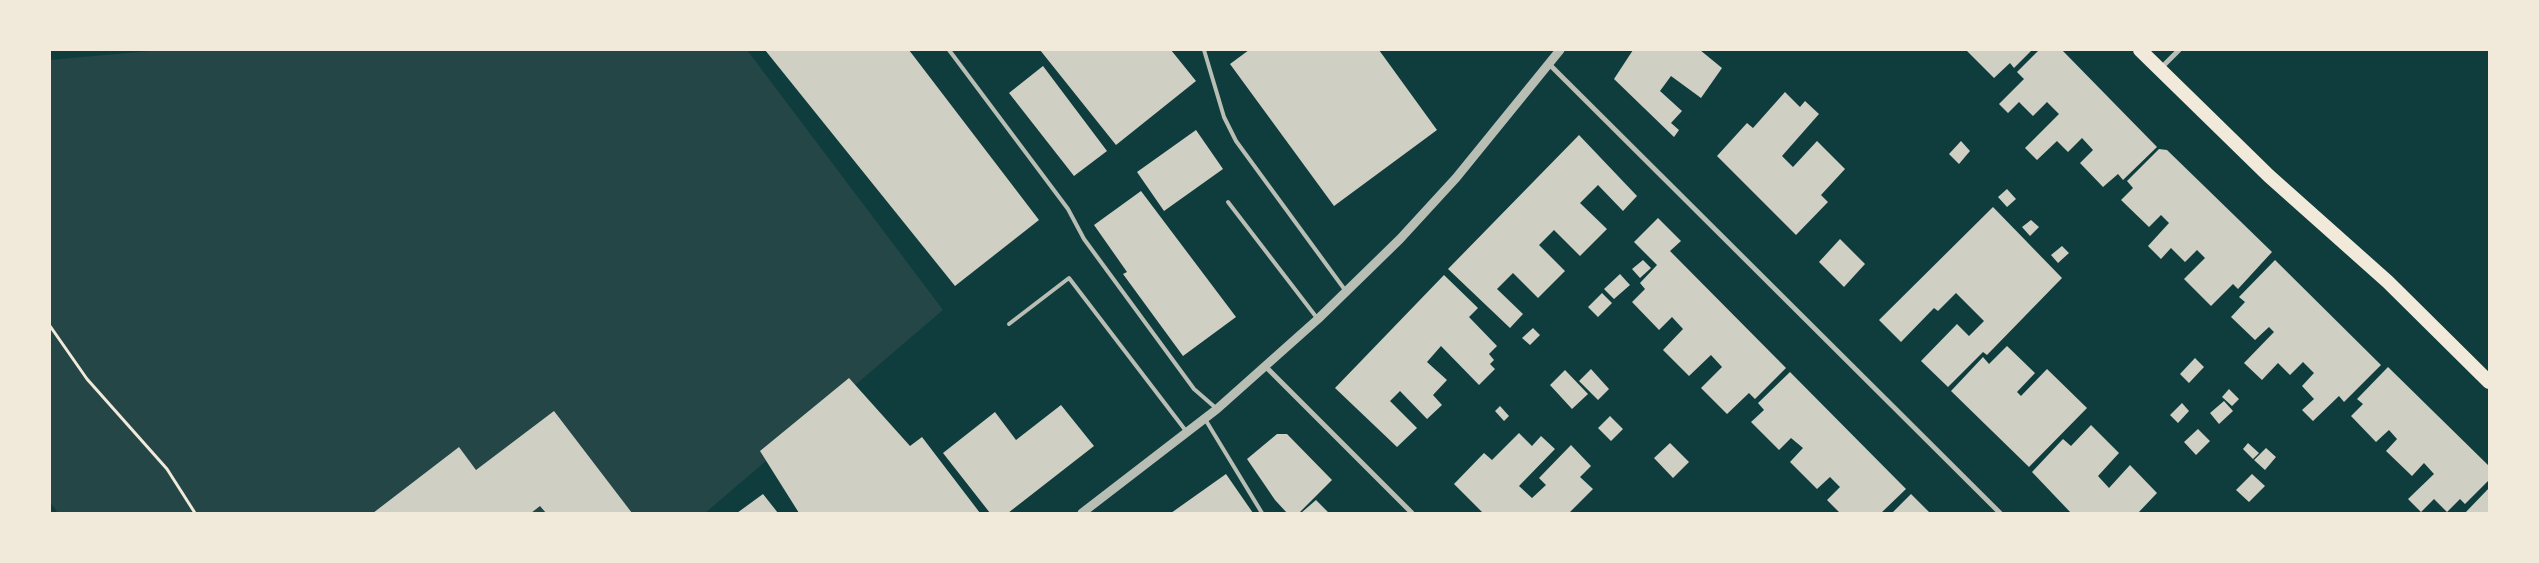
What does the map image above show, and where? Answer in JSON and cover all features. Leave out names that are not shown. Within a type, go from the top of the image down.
[{"type":"highway","points":[[2140,50],[2269,176],[2388,282],[2489,382]]},
{"type":"street","points":[[1082,513],[1217,409],[1266,367],[1347,292],[1456,178],[1560,50]]},
{"type":"street","points":[[2159,70],[2179,50]]},
{"type":"street","points":[[1549,64],[2000,513]]},
{"type":"street","points":[[1266,367],[1412,513]]},
{"type":"lane","points":[[949,50],[1068,209],[1084,239],[1194,388],[1217,409]]},
{"type":"lane","points":[[1204,50],[1224,117],[1236,141],[1347,292]]},
{"type":"lane","points":[[1228,202],[1318,319]]},
{"type":"lane","points":[[1009,324],[1070,278],[1188,432]]},
{"type":"lane","points":[[1204,419],[1262,513]]},
{"type":"path","points":[[50,326],[87,379],[167,469],[195,513]]},
{"type":"shaded area","points":[[161,50],[747,50],[943,310],[705,513],[58,513],[50,502],[50,60]]},
{"type":"building","points":[[765,50],[909,50],[1039,220],[955,286]]},
{"type":"building","points":[[1040,50],[1171,50],[1196,81],[1116,145]]},
{"type":"building","points":[[1249,50],[1379,50],[1437,130],[1334,206],[1230,64]]},
{"type":"building","points":[[1633,50],[1700,50],[1722,68],[1701,98],[1671,76],[1660,91],[1682,111],[1671,123],[1679,130],[1674,137],[1614,79]]},
{"type":"building","points":[[1966,50],[2032,50],[2014,68],[2010,63],[1994,78]]},
{"type":"building","points":[[2039,50],[2062,50],[2157,147],[2123,180],[2118,174],[2103,187],[2080,163],[2093,150],[2082,138],[2068,152],[2057,141],[2037,160],[2025,148],[2059,114],[2047,102],[2033,116],[2019,102],[2008,113],[1999,104],[2024,79],[2017,72]]},
{"type":"building","points":[[1043,66],[1107,151],[1074,176],[1009,93]]},
{"type":"building","points":[[1785,92],[1800,107],[1805,101],[1819,114],[1782,156],[1793,167],[1817,141],[1845,169],[1821,195],[1828,202],[1796,235],[1717,156],[1747,123],[1753,128]]},
{"type":"building","points":[[1196,130],[1223,169],[1164,211],[1137,172]]},
{"type":"building","points":[[1579,135],[1637,196],[1623,211],[1598,185],[1580,203],[1607,229],[1580,256],[1554,230],[1539,245],[1565,271],[1538,298],[1513,273],[1497,289],[1523,314],[1510,328],[1448,269]]},
{"type":"building","points":[[1961,141],[1970,151],[1959,164],[1949,154]]},
{"type":"building","points":[[2159,149],[2167,150],[2272,252],[2238,289],[2233,284],[2211,306],[2184,279],[2205,258],[2197,250],[2185,262],[2171,248],[2161,259],[2148,246],[2169,223],[2161,215],[2149,227],[2121,200],[2133,188],[2127,181]]},
{"type":"building","points":[[2007,189],[2016,199],[2007,207],[1998,197]]},
{"type":"building","points":[[1141,191],[1236,317],[1183,356],[1123,274],[1127,272],[1094,225]]},
{"type":"building","points":[[1993,207],[2062,278],[1987,355],[1983,352],[1948,387],[1921,361],[1957,324],[1969,336],[1984,321],[1956,293],[1938,311],[1934,308],[1901,342],[1879,320]]},
{"type":"building","points":[[1658,218],[1681,241],[1670,251],[1786,368],[1755,399],[1749,393],[1727,414],[1701,388],[1722,367],[1711,355],[1689,376],[1663,350],[1683,329],[1672,317],[1659,330],[1632,302],[1645,289],[1640,283],[1657,265],[1634,242]]},
{"type":"building","points":[[2031,220],[2039,227],[2030,236],[2022,227]]},
{"type":"building","points":[[1840,239],[1865,264],[1844,287],[1819,262]]},
{"type":"building","points":[[2062,246],[2069,253],[2058,263],[2051,255]]},
{"type":"building","points":[[1643,260],[1651,268],[1640,278],[1632,269]]},
{"type":"building","points":[[2275,260],[2381,365],[2344,402],[2339,396],[2313,421],[2302,410],[2314,399],[2302,386],[2314,373],[2303,362],[2290,375],[2278,363],[2262,380],[2244,363],[2274,332],[2269,327],[2255,340],[2231,317],[2245,302],[2239,297]]},
{"type":"building","points":[[1620,274],[1630,285],[1614,299],[1604,289]]},
{"type":"building","points":[[1444,275],[1478,308],[1469,317],[1497,346],[1489,354],[1494,360],[1490,364],[1495,369],[1479,385],[1441,346],[1427,362],[1447,380],[1433,395],[1442,405],[1427,419],[1400,391],[1390,401],[1417,428],[1397,447],[1335,388]]},
{"type":"building","points":[[1602,293],[1612,303],[1598,317],[1588,307]]},
{"type":"building","points":[[1533,328],[1540,335],[1530,345],[1522,338]]},
{"type":"building","points":[[2007,346],[2035,373],[2017,392],[2021,396],[2047,369],[2087,408],[2029,467],[1951,391],[1983,357],[1989,364]]},
{"type":"building","points":[[2195,358],[2204,367],[2189,383],[2180,374]]},
{"type":"building","points":[[2388,367],[2489,466],[2489,480],[2465,504],[2460,499],[2447,512],[2434,499],[2421,512],[2408,499],[2434,474],[2424,463],[2412,476],[2386,451],[2397,439],[2389,430],[2376,442],[2351,416],[2363,404],[2357,399]]},
{"type":"building","points":[[1591,369],[1609,389],[1598,400],[1579,381]]},
{"type":"building","points":[[1565,370],[1588,394],[1572,409],[1550,385]]},
{"type":"building","points":[[1790,372],[1906,489],[1881,513],[1840,513],[1827,500],[1840,487],[1830,477],[1817,489],[1790,462],[1803,448],[1791,438],[1779,450],[1751,422],[1764,410],[1758,403]]},
{"type":"building","points":[[849,378],[910,446],[922,437],[980,513],[799,513],[760,451]]},
{"type":"building","points":[[2229,389],[2239,399],[2232,406],[2222,397]]},
{"type":"building","points":[[2224,401],[2233,411],[2219,424],[2210,413]]},
{"type":"building","points":[[2182,403],[2189,411],[2178,423],[2170,415]]},
{"type":"building","points":[[1061,405],[1094,446],[1008,513],[990,513],[943,453],[995,412],[1016,440]]},
{"type":"building","points":[[1500,406],[1509,416],[1504,421],[1495,411]]},
{"type":"building","points":[[554,411],[632,513],[546,513],[540,506],[531,513],[373,513],[459,447],[476,470]]},
{"type":"building","points":[[1610,416],[1623,429],[1611,441],[1598,428]]},
{"type":"building","points":[[2091,425],[2119,453],[2098,476],[2109,488],[2130,465],[2157,493],[2138,513],[2071,513],[2032,472],[2063,439],[2071,446]]},
{"type":"building","points":[[2198,429],[2210,441],[2196,455],[2184,442]]},
{"type":"building","points":[[1519,433],[1532,446],[1541,436],[1555,449],[1519,486],[1532,498],[1546,485],[1539,478],[1571,445],[1591,466],[1580,477],[1593,489],[1569,513],[1483,513],[1454,484],[1484,453],[1492,460]]},
{"type":"building","points":[[1277,434],[1287,434],[1332,480],[1299,513],[1287,513],[1275,500],[1247,459]]},
{"type":"building","points":[[1670,443],[1689,462],[1673,478],[1654,458]]},
{"type":"building","points":[[2248,443],[2259,453],[2253,459],[2243,449]]},
{"type":"building","points":[[2266,448],[2276,457],[2265,470],[2254,460]]},
{"type":"building","points":[[1226,474],[1253,513],[1171,513]]},
{"type":"building","points":[[2252,474],[2265,486],[2249,502],[2236,490]]},
{"type":"building","points":[[2489,488],[2489,513],[2465,513]]},
{"type":"building","points":[[763,494],[778,513],[737,513]]},
{"type":"building","points":[[1911,494],[1930,513],[1892,513]]},
{"type":"building","points":[[1316,500],[1329,513],[1301,513]]}]
